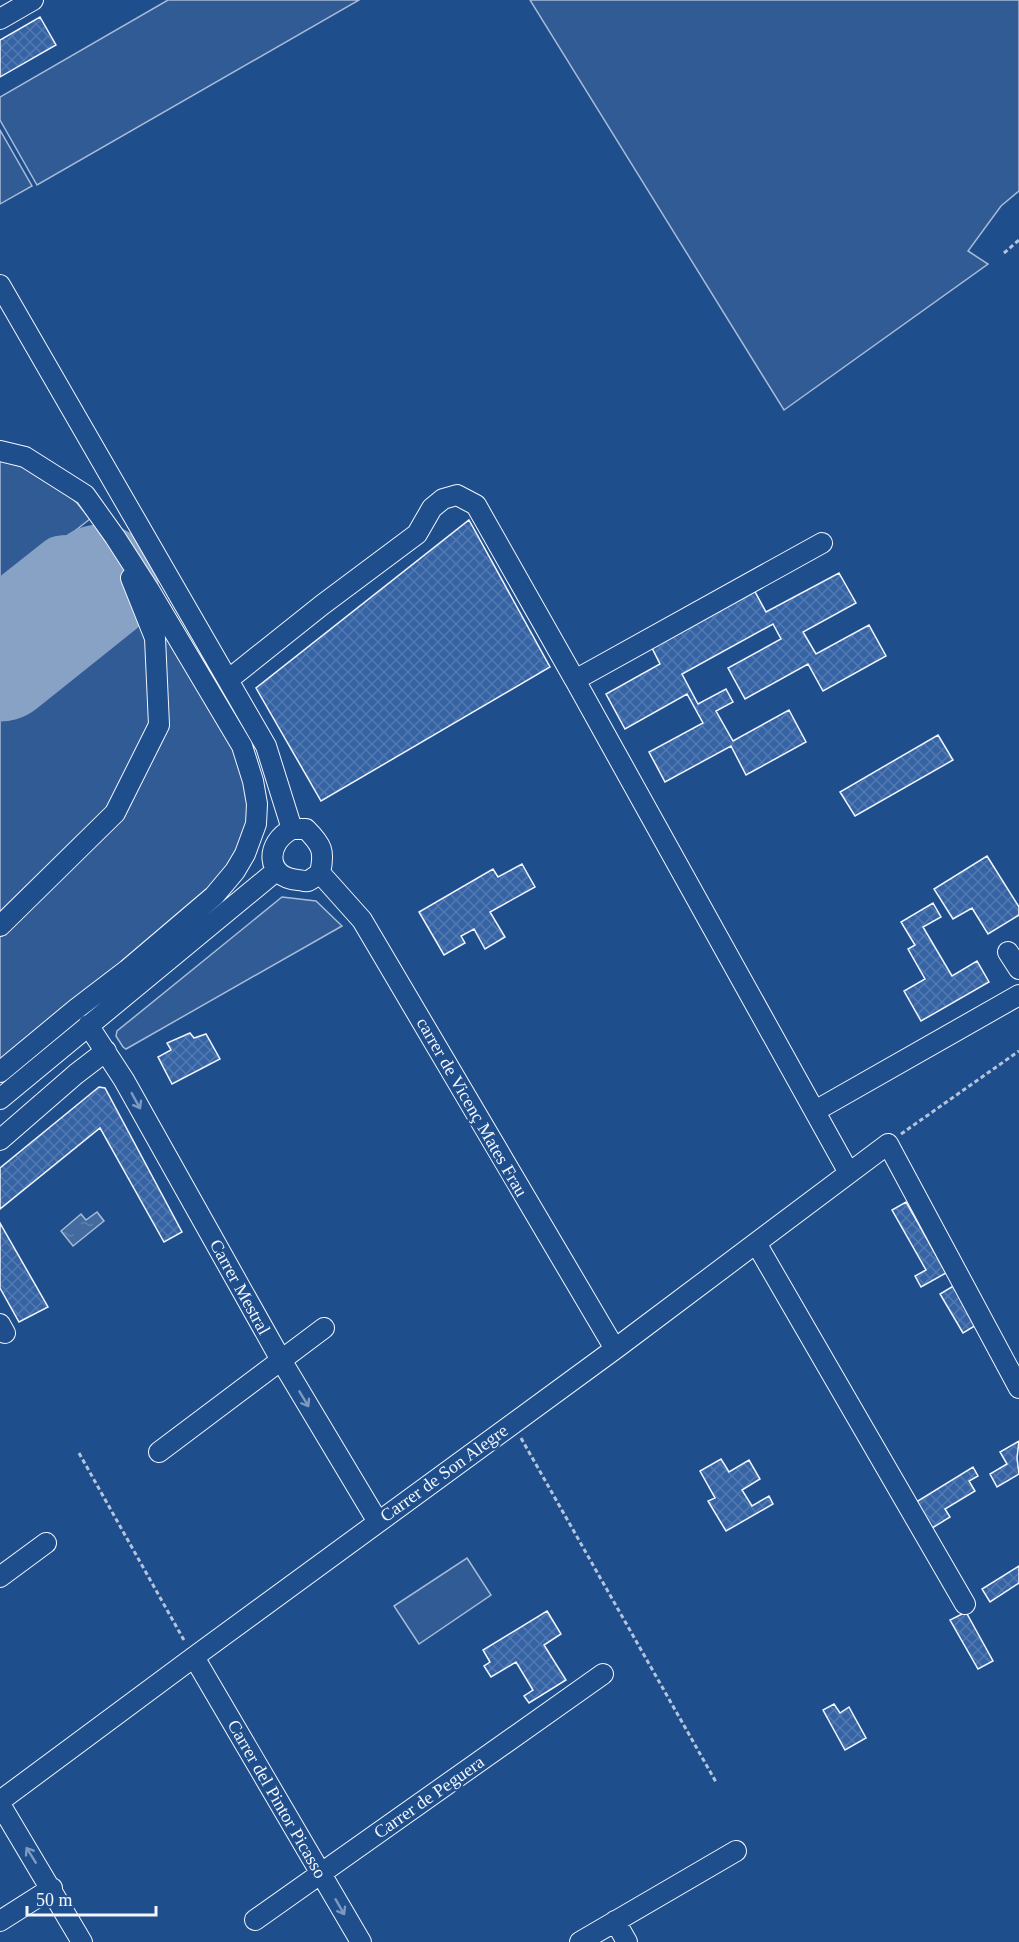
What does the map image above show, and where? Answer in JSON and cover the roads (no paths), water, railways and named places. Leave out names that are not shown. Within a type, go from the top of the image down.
[{"type":"street","points":[[0,19],[33,0]]},
{"type":"street","points":[[0,285],[266,746],[292,829]]},
{"type":"street","points":[[0,451],[25,457],[85,495],[115,537],[189,655],[242,746],[257,804],[256,824],[245,854],[235,871],[214,896],[0,1072]]},
{"type":"street","points":[[228,680],[322,605],[417,534],[432,508],[443,499],[457,495],[476,505],[849,1173]]},
{"type":"street","points":[[0,926],[115,813],[159,725],[155,638],[115,537]]},
{"type":"street","points":[[575,680],[822,543]]},
{"type":"street","points":[[292,829],[306,829],[320,843],[323,858],[320,873],[308,881],[287,879],[276,871],[272,858],[275,845],[281,835],[292,829]]},
{"type":"street","points":[[0,1099],[276,871]]},
{"type":"street","name":"carrer de Vicenç Mates Frau","points":[[320,873],[362,920],[615,1349]]},
{"type":"street","points":[[1008,952],[1019,969]]},
{"type":"street","points":[[815,1110],[1019,995]]},
{"type":"street","name":"Carrer Mestral","points":[[88,1025],[106,1051],[281,1360],[378,1522]]},
{"type":"street","points":[[0,1140],[106,1051]]},
{"type":"street","name":"Carrer de Son Alegre","points":[[0,1803],[194,1657],[615,1349],[888,1144],[1019,1388]]},
{"type":"street","points":[[756,1243],[965,1604]]},
{"type":"street","points":[[159,1452],[324,1328]]},
{"type":"street","points":[[0,1577],[46,1543]]},
{"type":"street","name":"Carrer del Pintor Picasso","points":[[194,1657],[361,1942]]},
{"type":"street","name":"Carrer de Peguera","points":[[255,1920],[603,1674]]},
{"type":"street","points":[[0,1803],[82,1942]]},
{"type":"street","points":[[580,1942],[736,1851]]},
{"type":"street","points":[[0,1921],[52,1888]]},
{"type":"street","points":[[615,1921],[627,1942]]},
{"type":"water","points":[[97,1212],[104,1221],[73,1246],[61,1231],[81,1214],[86,1220]]}]
